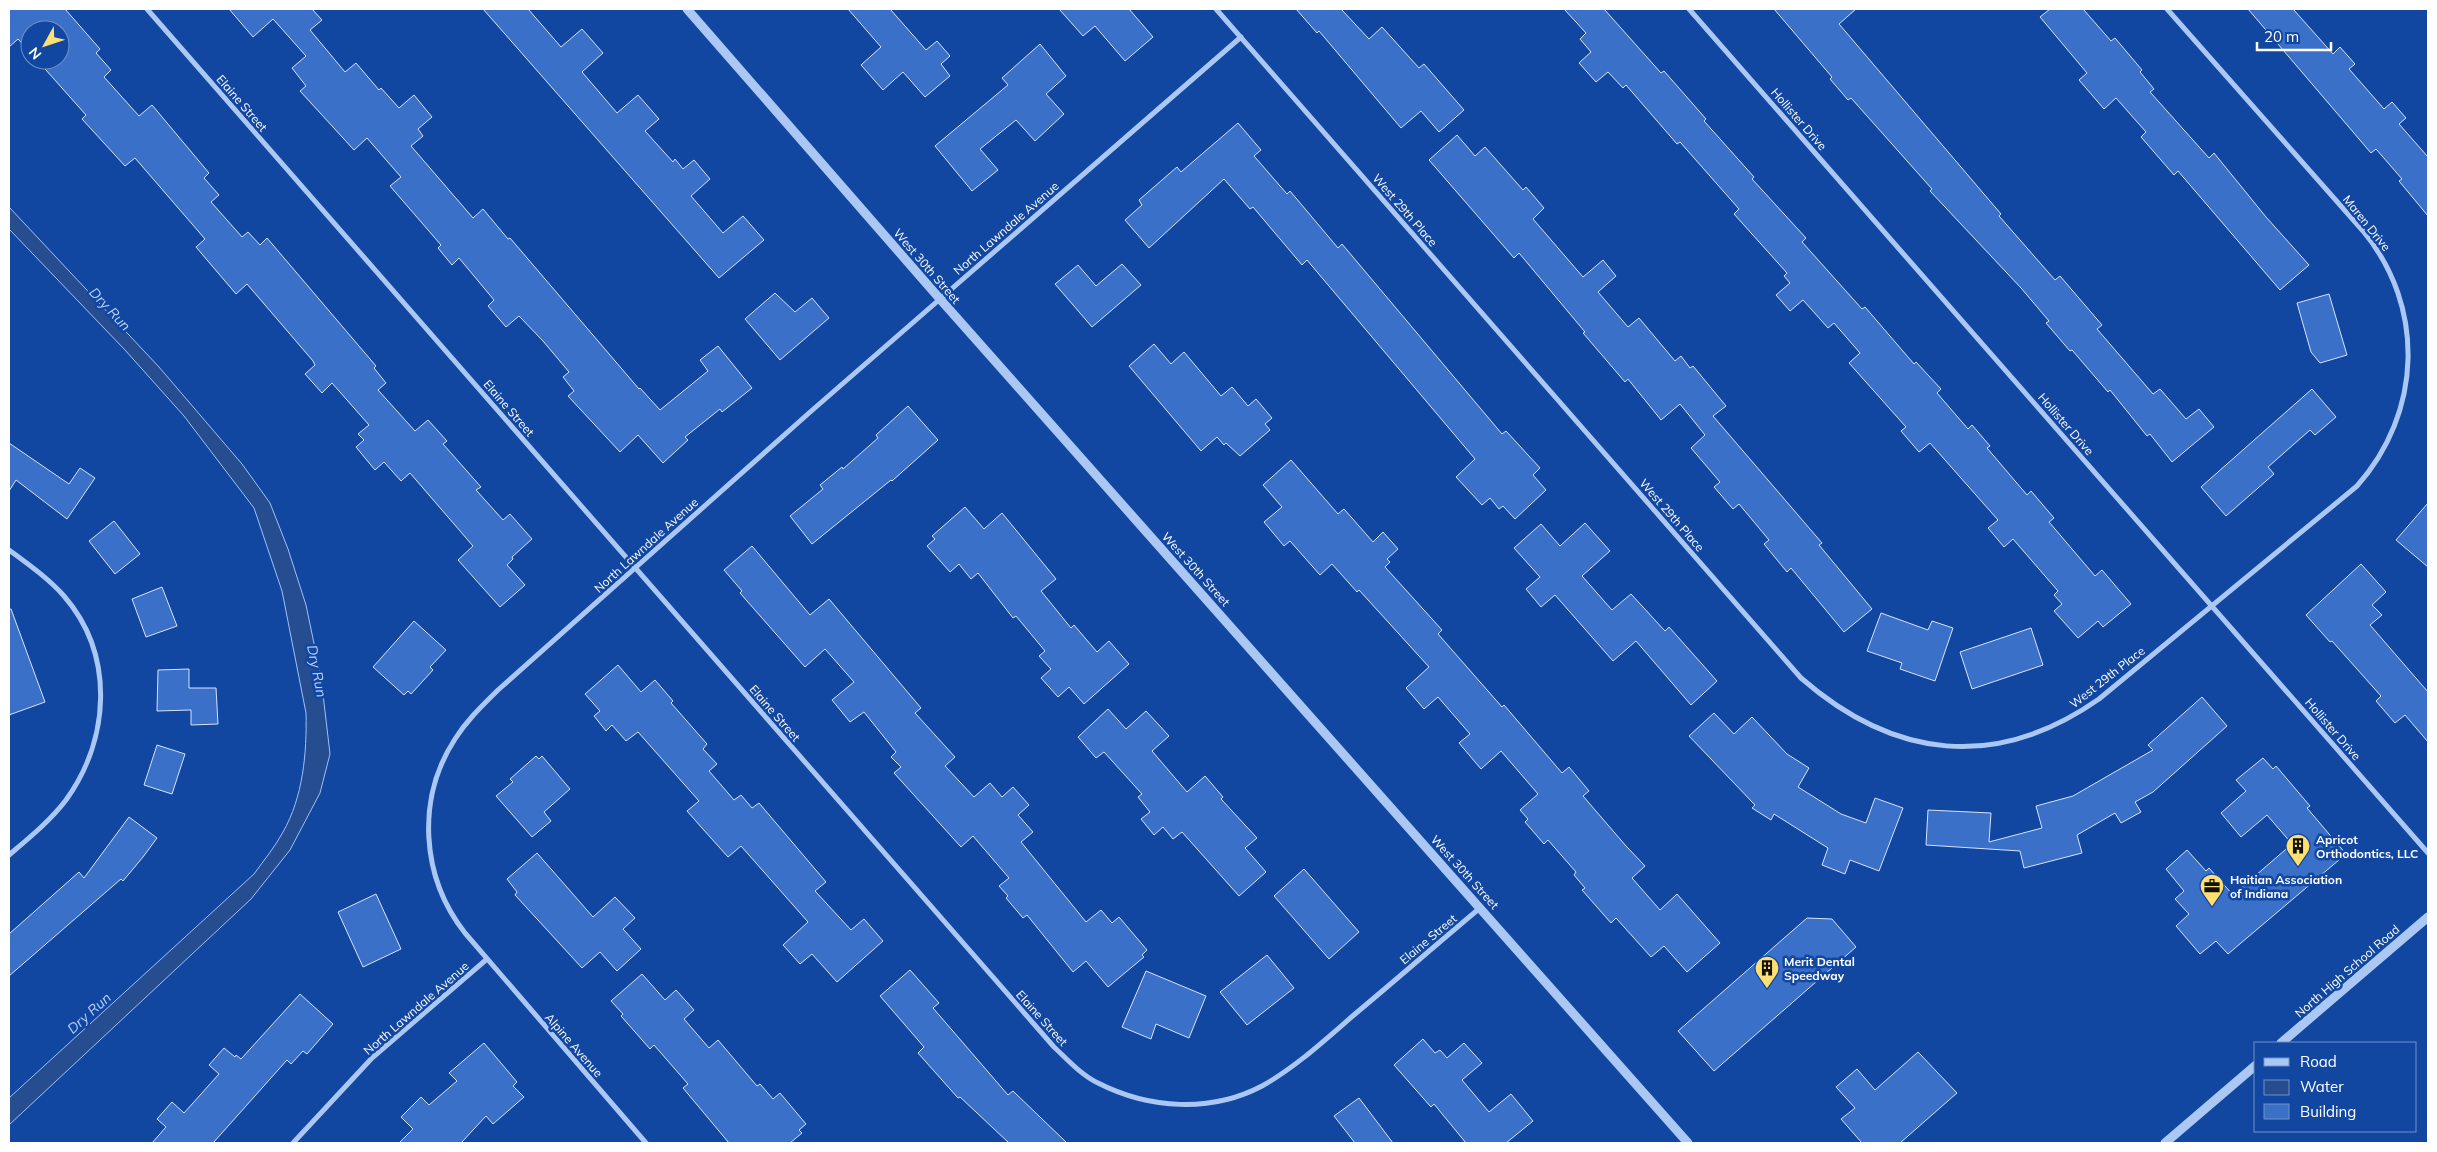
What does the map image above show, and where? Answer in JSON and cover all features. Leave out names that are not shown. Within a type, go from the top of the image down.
[{"type":"street","name":"Elaine Street","points":[[147,9],[1054,1047],[1088,1077],[1130,1096],[1162,1104],[1196,1105],[1236,1097],[1262,1086],[1291,1067],[1480,908]]},
{"type":"street","name":"West 30th Street","points":[[687,9],[940,299],[1688,1143]]},
{"type":"street","name":"West 29th Place","points":[[1216,9],[1801,678],[1826,700],[1865,724],[1906,740],[1939,746],[1984,745],[2029,736],[2060,724],[2099,700],[2212,607]]},
{"type":"street","name":"Hollister Drive","points":[[1689,9],[2428,852]]},
{"type":"street","name":"Maren Drive","points":[[2167,9],[2370,240],[2388,268],[2404,310],[2410,354],[2406,388],[2398,420],[2384,450],[2371,469],[2341,501],[2212,607]]},
{"type":"street","name":"North Lawndale Avenue","points":[[293,1143],[372,1058],[487,959],[452,913],[433,866],[429,850],[428,814],[439,771],[454,740],[478,709],[940,299],[1241,37]]},
{"type":"street","points":[[9,550],[56,587],[75,611],[92,647],[101,692],[100,718],[96,740],[88,762],[77,782],[49,819],[9,855]]},
{"type":"street","name":"North High School Road","points":[[2283,1042],[2428,917]]},
{"type":"street","name":"Alpine Avenue","points":[[487,959],[646,1143]]},
{"type":"street","points":[[2165,1143],[2254,1067]]},
{"type":"water","name":"Dry Run","points":[[9,207],[159,367],[242,464],[270,503],[288,549],[306,605],[321,677],[330,754],[320,793],[290,850],[251,899],[9,1125],[9,1098],[254,874],[273,848],[290,818],[299,790],[304,759],[306,713],[282,591],[254,508],[184,416],[125,350],[9,229]]},
{"type":"building","points":[[9,9],[65,9],[100,49],[96,53],[111,70],[104,77],[139,116],[152,105],[209,173],[204,178],[219,195],[211,202],[242,237],[248,232],[260,245],[267,238],[376,366],[374,368],[386,383],[378,390],[415,431],[428,420],[447,441],[443,444],[481,487],[476,490],[503,520],[510,514],[532,539],[512,557],[513,559],[507,565],[525,585],[500,607],[458,560],[473,546],[410,473],[401,481],[384,462],[375,470],[356,447],[364,440],[358,434],[369,425],[332,383],[322,393],[305,374],[315,365],[313,361],[247,284],[236,294],[196,247],[205,239],[135,158],[125,166],[82,119],[86,115],[46,70],[70,70],[70,20],[20,20],[20,41],[18,39],[9,47]]},
{"type":"building","points":[[229,9],[312,9],[322,20],[310,30],[345,72],[356,63],[379,90],[381,88],[399,108],[414,95],[432,117],[418,129],[423,136],[411,146],[473,218],[483,209],[639,389],[660,410],[708,371],[700,360],[718,346],[752,388],[722,412],[720,409],[685,437],[688,440],[663,463],[638,435],[620,452],[568,396],[574,391],[563,377],[569,372],[543,341],[519,316],[506,327],[488,306],[494,300],[459,258],[452,265],[438,248],[441,245],[390,186],[401,177],[367,138],[354,150],[300,91],[306,86],[292,68],[306,56],[273,19],[253,37]]},
{"type":"building","points":[[483,9],[528,9],[561,47],[582,29],[603,53],[582,72],[617,113],[638,95],[659,119],[645,131],[673,162],[675,159],[683,169],[694,160],[710,179],[691,196],[723,233],[743,216],[764,240],[719,278]]},
{"type":"building","points":[[848,9],[890,9],[926,50],[937,41],[950,56],[941,64],[950,76],[925,97],[903,72],[883,90],[861,65],[881,47]]},
{"type":"building","points":[[1059,9],[1129,9],[1153,37],[1125,61],[1095,26],[1083,36]]},
{"type":"building","points":[[1296,9],[1341,9],[1369,39],[1382,27],[1419,68],[1424,64],[1464,110],[1439,132],[1421,111],[1401,128],[1319,31],[1317,33]]},
{"type":"building","points":[[1564,9],[1604,9],[1661,73],[1664,71],[1706,119],[1704,121],[1754,177],[1752,179],[1806,238],[1802,242],[1862,309],[1865,307],[1914,364],[1916,362],[1941,389],[1937,393],[1968,429],[1972,425],[1990,446],[1987,448],[2027,495],[2031,491],[2054,518],[2049,522],[2095,576],[2102,570],[2131,604],[2103,627],[2098,621],[2078,638],[2054,611],[2062,604],[2054,595],[2058,591],[2013,539],[2004,547],[1988,528],[1998,520],[1930,443],[1919,452],[1901,431],[1906,427],[1849,363],[1860,353],[1834,323],[1828,328],[1803,300],[1790,311],[1776,295],[1790,283],[1784,276],[1787,273],[1734,214],[1739,209],[1680,142],[1677,144],[1626,85],[1623,88],[1608,72],[1596,82],[1579,63],[1591,52],[1580,39],[1586,33]]},
{"type":"building","points":[[1774,9],[1856,9],[1839,24],[2001,214],[1999,216],[2055,280],[2060,276],[2102,325],[2097,329],[2153,394],[2160,389],[2186,419],[2199,409],[2214,427],[2172,462],[2150,434],[2147,436],[2110,390],[2108,392],[2072,350],[2070,351],[2046,323],[2049,321],[2021,288],[1930,191],[1932,189],[1851,98],[1848,100],[1830,79],[1832,77]]},
{"type":"building","points":[[2050,9],[2083,9],[2111,41],[2115,38],[2142,70],[2140,72],[2154,89],[2150,92],[2209,158],[2214,153],[2266,217],[2309,265],[2280,290],[2178,171],[2174,175],[2141,137],[2146,132],[2116,98],[2104,109],[2079,80],[2087,73],[2040,17]]},
{"type":"building","points":[[2248,9],[2293,9],[2333,54],[2340,47],[2355,64],[2349,69],[2384,109],[2392,102],[2406,118],[2399,124],[2428,157],[2428,216],[2399,181],[2402,179],[2376,149],[2371,153]]},
{"type":"building","points":[[1040,44],[1066,76],[1046,94],[1064,114],[1035,141],[1016,120],[980,149],[998,170],[972,191],[935,146],[1008,85],[1002,78]]},
{"type":"building","points":[[1238,123],[1261,150],[1254,156],[1287,194],[1290,191],[1338,248],[1342,244],[1502,434],[1506,431],[1540,468],[1533,475],[1546,490],[1515,519],[1503,506],[1499,509],[1490,498],[1482,505],[1456,477],[1475,459],[1307,260],[1302,265],[1253,207],[1250,209],[1224,179],[1149,248],[1125,220],[1142,205],[1139,200],[1177,167],[1181,172]]},
{"type":"building","points":[[1457,135],[1475,156],[1485,147],[1523,190],[1526,187],[1544,208],[1533,219],[1583,277],[1603,260],[1616,276],[1598,292],[1628,327],[1639,318],[1675,361],[1681,356],[1690,368],[1693,366],[1726,406],[1713,416],[1822,543],[1819,545],[1872,609],[1844,632],[1791,568],[1787,572],[1764,544],[1769,540],[1739,504],[1733,509],[1714,487],[1720,482],[1691,448],[1705,435],[1680,404],[1661,420],[1628,379],[1625,382],[1583,333],[1585,332],[1519,253],[1514,258],[1429,160]]},
{"type":"building","points":[[1122,264],[1141,285],[1092,327],[1055,284],[1078,265],[1096,286]]},
{"type":"building","points":[[775,293],[795,312],[812,298],[829,318],[780,360],[745,319]]},
{"type":"building","points":[[2329,294],[2347,355],[2320,363],[2311,352],[2297,303]]},
{"type":"building","points":[[1154,344],[1171,364],[1184,352],[1221,396],[1232,387],[1248,406],[1256,399],[1272,418],[1265,424],[1270,430],[1240,456],[1226,443],[1224,445],[1217,437],[1201,451],[1129,366]]},
{"type":"building","points":[[2312,389],[2336,417],[2315,435],[2310,430],[2268,467],[2274,474],[2226,516],[2201,487]]},
{"type":"building","points":[[908,406],[938,440],[892,481],[812,544],[790,516],[823,489],[820,485],[842,467],[843,469],[878,438],[876,435]]},
{"type":"building","points":[[9,443],[69,484],[80,468],[95,478],[67,519],[16,480],[9,491]]},
{"type":"building","points":[[1291,460],[1338,514],[1344,509],[1373,542],[1383,532],[1398,549],[1387,559],[1390,562],[1385,567],[1442,630],[1438,634],[1502,707],[1504,705],[1562,773],[1569,767],[1589,791],[1583,796],[1645,866],[1632,878],[1660,910],[1677,894],[1720,943],[1687,972],[1664,946],[1651,957],[1616,918],[1611,923],[1582,890],[1585,888],[1574,875],[1576,872],[1548,840],[1544,844],[1525,822],[1528,819],[1520,810],[1538,794],[1501,751],[1481,769],[1459,743],[1470,734],[1438,697],[1424,709],[1406,688],[1429,667],[1359,590],[1357,592],[1332,564],[1320,575],[1290,541],[1284,546],[1264,522],[1282,507],[1263,485]]},
{"type":"building","points":[[2428,503],[2428,567],[2396,540]]},
{"type":"building","points":[[965,507],[984,529],[1002,513],[1056,579],[1041,591],[1071,628],[1074,625],[1097,652],[1109,641],[1129,664],[1084,704],[1069,687],[1058,697],[1041,678],[1051,669],[1039,656],[1045,651],[1016,616],[1013,618],[978,573],[971,579],[959,564],[950,572],[927,546],[935,539],[932,536]]},
{"type":"building","points":[[114,521],[140,554],[115,574],[89,541]]},
{"type":"building","points":[[1585,523],[1610,551],[1582,576],[1612,610],[1631,594],[1665,631],[1669,627],[1717,681],[1691,705],[1636,641],[1613,661],[1555,595],[1541,607],[1526,589],[1540,577],[1514,548],[1541,524],[1560,546]]},
{"type":"building","points":[[752,546],[810,615],[829,599],[921,708],[915,713],[955,757],[945,766],[974,797],[990,783],[1002,797],[1013,787],[1029,805],[1018,815],[1033,832],[1021,842],[1086,922],[1101,910],[1112,923],[1119,917],[1147,950],[1142,955],[1144,957],[1108,987],[1086,961],[1073,972],[1027,915],[1023,918],[1006,898],[1008,896],[999,886],[1009,878],[973,836],[961,847],[894,773],[901,767],[891,757],[896,752],[864,712],[850,722],[832,700],[854,682],[825,649],[805,667],[740,593],[742,591],[724,570]]},
{"type":"building","points":[[2361,564],[2386,592],[2372,605],[2382,615],[2370,625],[2428,692],[2428,742],[2405,715],[2395,723],[2376,701],[2381,696],[2306,615]]},
{"type":"building","points":[[162,587],[177,626],[146,637],[132,599]]},
{"type":"building","points":[[9,609],[11,609],[45,702],[9,715]]},
{"type":"building","points":[[1881,613],[1928,630],[1932,621],[1953,628],[1935,681],[1900,669],[1902,663],[1867,651]]},
{"type":"building","points":[[414,621],[446,650],[430,667],[433,670],[411,694],[408,691],[404,695],[373,667]]},
{"type":"building","points":[[2031,628],[2043,665],[1972,689],[1960,652]]},
{"type":"building","points":[[618,665],[641,692],[655,680],[673,701],[671,703],[707,744],[703,749],[717,764],[709,771],[734,800],[741,795],[752,808],[759,803],[826,882],[815,891],[851,930],[864,919],[883,941],[837,982],[812,954],[800,964],[783,945],[808,922],[741,846],[728,857],[702,828],[687,811],[699,801],[638,732],[626,741],[612,725],[606,731],[594,716],[600,711],[585,694]]},
{"type":"building","points":[[189,669],[189,688],[216,688],[218,724],[191,725],[191,710],[157,711],[158,670]]},
{"type":"building","points":[[2202,697],[2227,726],[2153,792],[2135,802],[2141,812],[2121,823],[2115,813],[2077,835],[2082,853],[2024,868],[2020,851],[1926,845],[1928,810],[1991,813],[1989,842],[2042,828],[2036,806],[2073,796],[2153,750],[2148,745]]},
{"type":"building","points":[[1108,709],[1126,729],[1146,711],[1169,736],[1152,751],[1187,792],[1205,776],[1223,797],[1221,799],[1257,838],[1245,848],[1266,872],[1239,896],[1182,832],[1173,839],[1163,827],[1154,835],[1141,819],[1150,812],[1138,797],[1142,794],[1104,752],[1096,758],[1078,737]]},
{"type":"building","points":[[1714,713],[1734,734],[1752,717],[1787,754],[1809,768],[1798,787],[1841,814],[1866,823],[1875,798],[1903,808],[1879,871],[1850,860],[1845,874],[1822,865],[1828,848],[1774,814],[1771,820],[1752,808],[1755,805],[1689,736]]},
{"type":"building","points":[[157,745],[185,754],[172,794],[144,785]]},
{"type":"building","points":[[536,756],[539,759],[542,756],[570,789],[544,812],[551,821],[532,837],[496,796],[513,782],[510,779]]},
{"type":"building","points":[[2263,758],[2273,769],[2276,766],[2310,806],[2307,808],[2346,854],[2228,954],[2216,941],[2200,954],[2176,926],[2189,914],[2175,899],[2184,891],[2166,869],[2187,850],[2206,871],[2209,868],[2233,895],[2292,844],[2267,815],[2241,837],[2221,813],[2246,791],[2236,780]]},
{"type":"building","points":[[129,817],[157,838],[143,857],[123,881],[121,879],[9,976],[9,934],[79,872],[84,878]]},
{"type":"building","points":[[537,853],[593,917],[615,897],[635,918],[623,929],[641,949],[617,971],[600,952],[582,968],[515,895],[517,892],[507,879]]},
{"type":"building","points":[[1304,869],[1359,932],[1329,959],[1274,896]]},
{"type":"building","points":[[376,894],[401,949],[363,967],[338,912]]},
{"type":"building","name":"Merit Dental Speedway","points":[[1807,918],[1832,919],[1856,947],[1714,1071],[1678,1031]]},
{"type":"building","points":[[1267,955],[1294,988],[1247,1025],[1220,992]]},
{"type":"building","points":[[910,970],[939,1003],[933,1008],[1008,1095],[1013,1091],[1067,1143],[1009,1143],[960,1097],[958,1098],[918,1053],[924,1047],[880,996]]},
{"type":"building","points":[[1146,971],[1206,996],[1189,1038],[1156,1024],[1151,1039],[1122,1027]]},
{"type":"building","points":[[642,974],[665,1000],[676,990],[694,1010],[684,1019],[709,1048],[718,1040],[757,1086],[760,1084],[773,1099],[780,1093],[806,1124],[799,1130],[802,1133],[790,1143],[729,1143],[683,1088],[688,1084],[654,1045],[650,1049],[621,1016],[623,1014],[611,1001]]},
{"type":"building","points":[[300,994],[333,1024],[307,1054],[303,1051],[291,1064],[287,1060],[213,1143],[152,1143],[166,1127],[157,1119],[172,1102],[184,1113],[219,1074],[209,1065],[224,1048],[235,1057],[236,1055],[241,1059]]},
{"type":"building","points":[[1423,1039],[1435,1053],[1440,1050],[1447,1058],[1464,1043],[1482,1063],[1462,1080],[1489,1112],[1511,1094],[1533,1121],[1506,1143],[1466,1143],[1434,1104],[1431,1107],[1394,1065]]},
{"type":"building","points":[[484,1043],[517,1082],[513,1086],[524,1097],[493,1124],[486,1116],[461,1143],[399,1143],[413,1129],[401,1117],[421,1097],[429,1105],[457,1081],[449,1073]]},
{"type":"building","points":[[1918,1052],[1957,1093],[1900,1143],[1862,1143],[1841,1119],[1855,1108],[1836,1087],[1857,1069],[1875,1090]]},
{"type":"building","points":[[1359,1098],[1393,1143],[1355,1143],[1334,1116]]},
{"type":"place","name":"Apricot Orthodontics, LLC","points":[[2298,867]]},
{"type":"place","name":"Haitian Association of Indiana","points":[[2212,907]]},
{"type":"place","name":"Merit Dental Speedway","points":[[1767,989]]}]
